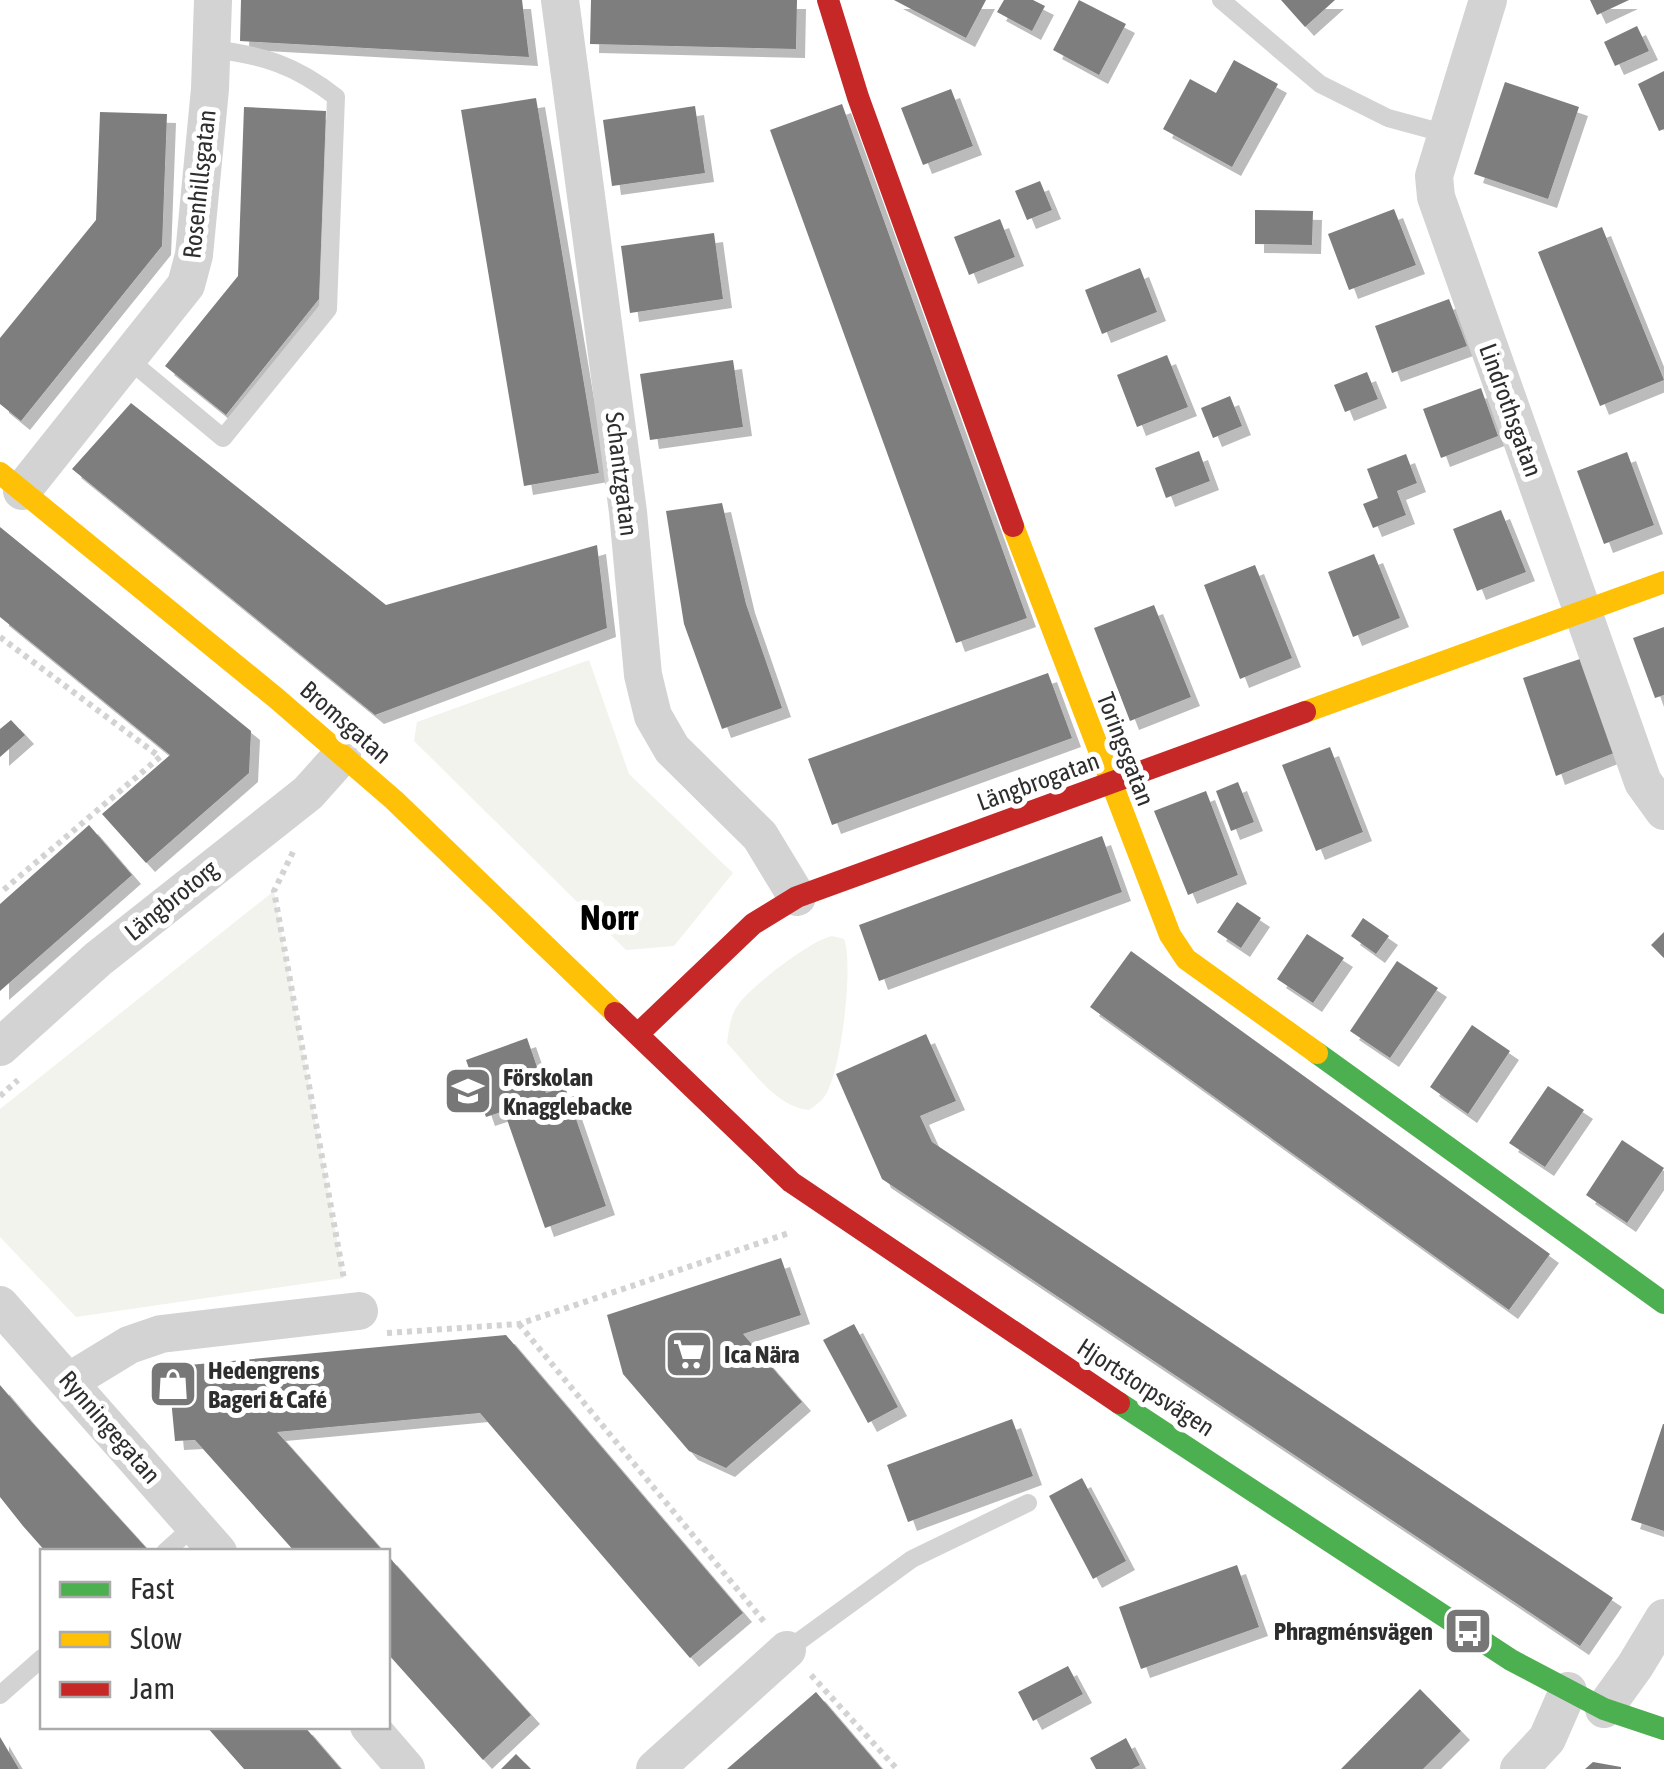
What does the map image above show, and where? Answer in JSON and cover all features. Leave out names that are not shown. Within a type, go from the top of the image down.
[{"type":"street","name":"Rosenhillsgatan","points":[[11,482],[128,359],[186,285],[194,256],[213,0]]},
{"type":"street","name":"Schantzgatan","points":[[560,0],[626,500],[643,675],[653,716],[672,748],[760,836],[797,896]]},
{"type":"street","name":"Toringsgatan","points":[[828,0],[858,97],[1109,785],[1170,936],[1186,959],[1664,1303]]},
{"type":"street","name":"Lindrothsgatan","points":[[1488,0],[1434,176],[1436,197],[1643,782],[1664,811]]},
{"type":"street","name":"Bromsgatan","points":[[11,482],[394,800],[638,1033]]},
{"type":"street","name":"Längbrogatan","points":[[638,1033],[753,924],[797,896],[1664,582]]},
{"type":"street","name":"Längbrotorg","points":[[0,1047],[98,959],[308,793],[342,756]]},
{"type":"street","name":"Hjortstorpsvägen","points":[[638,1033],[742,1138],[791,1182],[831,1210],[1511,1660],[1604,1709],[1664,1729]]},
{"type":"street","name":"Rynningegatan","points":[[0,1305],[206,1539]]},
{"type":"street","points":[[70,1380],[129,1345],[161,1334],[359,1311]]},
{"type":"street","points":[[1604,1709],[1636,1666],[1664,1618]]},
{"type":"street","points":[[654,1769],[787,1650]]},
{"type":"street","points":[[1518,1769],[1547,1740],[1568,1691]]},
{"type":"street","points":[[372,1729],[406,1769]]},
{"type":"lane","points":[[1221,0],[1320,84],[1388,118],[1447,134]]},
{"type":"lane","points":[[128,359],[223,438],[328,310],[336,97],[294,67],[248,53],[212,48]]},
{"type":"lane","points":[[787,1650],[912,1559],[1028,1503]]},
{"type":"lane","points":[[174,1549],[206,1539]]},
{"type":"lane","points":[[0,1695],[40,1660]]},
{"type":"path","points":[[0,637],[160,758],[0,893]]},
{"type":"path","points":[[298,842],[274,892],[344,1278],[371,1334],[519,1324],[774,1236],[806,1230],[831,1210]]},
{"type":"path","points":[[519,1324],[787,1650],[897,1769]]},
{"type":"shaded area","points":[[589,660],[629,774],[733,873],[674,946],[626,950],[414,741],[417,722]]},
{"type":"shaded area","points":[[274,891],[344,1278],[76,1317],[0,1237],[0,1109]]},
{"type":"shaded area","points":[[832,936],[844,939],[847,952],[844,1017],[831,1082],[823,1099],[809,1110],[774,1094],[727,1043],[733,1014],[745,997],[796,955]]},
{"type":"building","points":[[241,0],[522,0],[529,57],[240,41]]},
{"type":"building","points":[[591,0],[797,0],[796,49],[590,44]]},
{"type":"building","points":[[894,0],[986,0],[966,38]]},
{"type":"building","points":[[1004,0],[1033,0],[1045,6],[1032,31],[997,12]]},
{"type":"building","points":[[1079,0],[1126,24],[1099,75],[1053,50]]},
{"type":"building","points":[[1281,0],[1335,0],[1305,27]]},
{"type":"building","points":[[1590,0],[1629,0],[1597,15]]},
{"type":"building","points":[[1637,26],[1649,51],[1615,66],[1604,42]]},
{"type":"building","points":[[1234,60],[1278,84],[1232,167],[1163,129],[1190,79],[1216,93]]},
{"type":"building","points":[[1664,71],[1664,129],[1659,131],[1638,84]]},
{"type":"building","points":[[1505,82],[1579,107],[1548,199],[1474,174]]},
{"type":"building","points":[[951,89],[973,146],[923,165],[901,108]]},
{"type":"building","points":[[536,98],[599,473],[524,486],[461,110]]},
{"type":"building","points":[[842,104],[1027,618],[956,643],[770,130]]},
{"type":"building","points":[[695,106],[705,173],[612,186],[603,120]]},
{"type":"building","points":[[244,107],[326,111],[319,299],[226,415],[165,366],[238,276]]},
{"type":"building","points":[[100,112],[167,114],[162,246],[21,421],[0,404],[0,338],[96,220]]},
{"type":"building","points":[[1040,181],[1052,210],[1027,220],[1015,191]]},
{"type":"building","points":[[1394,209],[1416,265],[1349,290],[1328,234]]},
{"type":"building","points":[[1255,210],[1313,211],[1312,245],[1255,244]]},
{"type":"building","points":[[1000,219],[1015,257],[969,275],[954,237]]},
{"type":"building","points":[[1602,227],[1664,380],[1600,406],[1538,252]]},
{"type":"building","points":[[714,233],[723,299],[630,313],[621,246]]},
{"type":"building","points":[[1140,268],[1157,312],[1102,334],[1085,290]]},
{"type":"building","points":[[1449,299],[1467,346],[1392,373],[1375,326]]},
{"type":"building","points":[[1167,355],[1188,407],[1137,427],[1117,375]]},
{"type":"building","points":[[733,360],[743,427],[650,440],[640,374]]},
{"type":"building","points":[[1367,372],[1378,399],[1345,412],[1334,385]]},
{"type":"building","points":[[1481,388],[1498,436],[1441,458],[1423,409]]},
{"type":"building","points":[[1230,396],[1242,426],[1213,438],[1201,408]]},
{"type":"building","points":[[131,403],[386,605],[597,545],[607,628],[375,715],[72,469]]},
{"type":"building","points":[[1199,451],[1210,481],[1166,498],[1155,468]]},
{"type":"building","points":[[1627,452],[1654,525],[1604,544],[1577,471]]},
{"type":"building","points":[[1406,454],[1417,483],[1397,491],[1406,515],[1373,528],[1363,504],[1378,498],[1367,469]]},
{"type":"building","points":[[722,503],[746,604],[782,708],[722,729],[684,624],[666,511]]},
{"type":"building","points":[[1501,510],[1526,572],[1477,591],[1453,529]]},
{"type":"building","points":[[0,527],[251,731],[249,773],[146,863],[102,814],[170,755],[0,617]]},
{"type":"building","points":[[1374,554],[1400,618],[1353,637],[1328,572]]},
{"type":"building","points":[[1255,565],[1292,658],[1240,679],[1204,585]]},
{"type":"building","points":[[1154,605],[1191,697],[1130,721],[1094,628]]},
{"type":"building","points":[[1664,627],[1664,695],[1655,698],[1633,638]]},
{"type":"building","points":[[1580,659],[1614,753],[1556,776],[1523,678]]},
{"type":"building","points":[[1048,673],[1072,738],[832,825],[808,759]]},
{"type":"building","points":[[11,720],[25,735],[0,757],[0,729]]},
{"type":"building","points":[[1330,747],[1363,832],[1316,851],[1282,765]]},
{"type":"building","points":[[1238,782],[1254,822],[1231,831],[1216,791]]},
{"type":"building","points":[[1206,791],[1238,875],[1188,895],[1154,811]]},
{"type":"building","points":[[89,825],[132,875],[0,991],[0,904]]},
{"type":"building","points":[[1102,836],[1122,892],[879,981],[859,925]]},
{"type":"building","points":[[1237,902],[1261,918],[1241,948],[1217,932]]},
{"type":"building","points":[[1363,918],[1389,936],[1376,954],[1351,936]]},
{"type":"building","points":[[1664,932],[1664,958],[1651,945]]},
{"type":"building","points":[[1307,934],[1344,958],[1313,1003],[1277,979]]},
{"type":"building","points":[[1131,951],[1550,1254],[1509,1310],[1090,1007]]},
{"type":"building","points":[[1397,961],[1438,988],[1390,1058],[1350,1031]]},
{"type":"building","points":[[1472,1025],[1510,1051],[1468,1114],[1430,1087]]},
{"type":"building","points":[[926,1034],[956,1101],[920,1116],[932,1142],[1613,1598],[1580,1646],[882,1179],[836,1074]]},
{"type":"building","points":[[527,1038],[546,1093],[565,1087],[606,1206],[545,1228],[504,1111],[486,1117],[466,1060]]},
{"type":"building","points":[[1548,1086],[1584,1110],[1545,1167],[1509,1143]]},
{"type":"building","points":[[1622,1140],[1664,1168],[1627,1223],[1586,1195]]},
{"type":"building","name":"Ica Nära","points":[[781,1258],[801,1315],[743,1334],[802,1402],[726,1468],[689,1451],[623,1374],[607,1315]]},
{"type":"building","points":[[854,1324],[898,1407],[868,1423],[823,1340]]},
{"type":"building","points":[[506,1335],[743,1613],[690,1658],[480,1413],[277,1432],[381,1549],[292,1549],[195,1440],[175,1441],[168,1367]]},
{"type":"building","points":[[0,1385],[147,1549],[43,1549],[0,1497]]},
{"type":"building","points":[[1012,1419],[1033,1476],[908,1522],[887,1465]]},
{"type":"building","points":[[1664,1424],[1664,1531],[1631,1520]]},
{"type":"building","points":[[1082,1478],[1126,1561],[1093,1579],[1049,1496]]},
{"type":"building","points":[[390,1558],[531,1715],[483,1760],[390,1656]]},
{"type":"building","points":[[1237,1565],[1259,1627],[1141,1669],[1119,1607]]},
{"type":"building","points":[[1068,1666],[1083,1694],[1033,1721],[1018,1692]]},
{"type":"building","points":[[1420,1689],[1461,1731],[1423,1769],[1341,1769]]},
{"type":"building","points":[[816,1692],[882,1769],[727,1769]]},
{"type":"building","points":[[209,1729],[307,1729],[341,1769],[244,1769]]},
{"type":"building","points":[[0,1737],[19,1769],[0,1769]]},
{"type":"building","points":[[1126,1738],[1140,1765],[1132,1769],[1096,1769],[1090,1758]]},
{"type":"building","points":[[516,1754],[531,1769],[501,1769]]},
{"type":"building","points":[[1593,1762],[1621,1767],[1621,1769],[1585,1769]]},
{"type":"traffic: fast","points":[[1317,1053],[1664,1303]]},
{"type":"traffic: fast","points":[[1119,1403],[1511,1660],[1604,1709],[1664,1729]]},
{"type":"traffic: slow","points":[[0,473],[276,698],[394,800],[615,1013]]},
{"type":"traffic: slow","points":[[1013,526],[1170,935],[1186,959],[1317,1053]]},
{"type":"traffic: slow","points":[[1305,712],[1664,582]]},
{"type":"traffic: jam","points":[[828,0],[858,97],[1013,526]]},
{"type":"traffic: jam","points":[[639,1033],[753,924],[797,897],[1305,712]]},
{"type":"traffic: jam","points":[[615,1013],[791,1182],[1119,1403]]},
{"type":"place","name":"Förskolan Knagglebacke","points":[[468,1091]]},
{"type":"place","name":"Ica Nära","points":[[689,1354]]},
{"type":"place","name":"Hedengrens Bageri & Café","points":[[173,1384]]},
{"type":"place","name":"Phragménsvägen","points":[[1468,1631]]},
{"type":"district","name":"Norr","points":[[609,918]]}]
